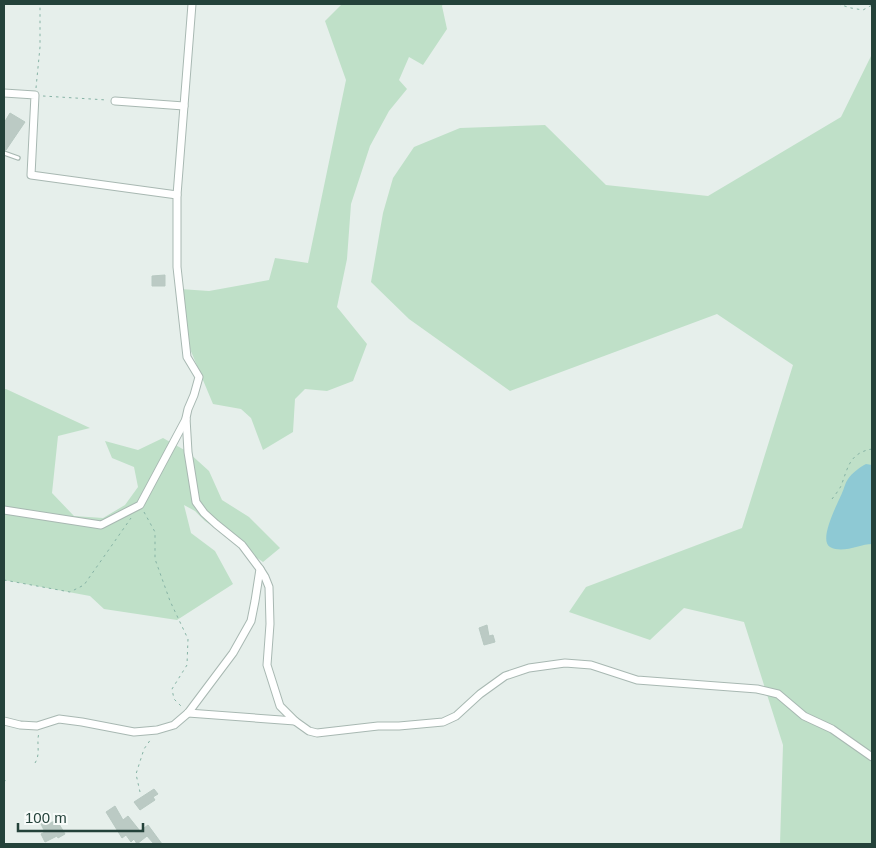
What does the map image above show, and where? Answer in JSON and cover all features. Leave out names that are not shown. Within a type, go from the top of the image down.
[{"type":"street","points":[[4,510],[101,525],[140,505],[186,418],[199,377],[188,357],[177,267],[177,195],[192,4]]},
{"type":"street","points":[[4,93],[35,96],[31,175],[177,195]]},
{"type":"street","points":[[114,101],[184,106]]},
{"type":"street","points":[[186,418],[188,452],[196,502],[204,513],[242,545],[266,577],[269,587],[270,624],[267,664],[280,706],[295,721],[309,731],[317,733],[378,726],[444,722],[456,716],[480,694],[505,676],[529,668],[565,663],[591,665],[637,680],[757,689],[778,694],[804,716],[832,729],[872,757]]},
{"type":"street","points":[[4,721],[20,725],[37,726],[59,719],[134,732],[157,730],[174,725],[188,713],[233,654],[251,621],[260,569]]},
{"type":"street","points":[[188,713],[295,721]]},
{"type":"lane","points":[[4,153],[18,158]]},
{"type":"path","points":[[40,4],[40,47],[35,96],[114,101]]},
{"type":"path","points":[[838,4],[863,10],[872,5]]},
{"type":"path","points":[[832,499],[840,488],[846,468],[854,457],[864,451],[872,450]]},
{"type":"path","points":[[4,580],[70,592],[84,585],[140,505],[155,532],[155,559],[170,601],[188,640],[187,665],[172,689],[174,699],[188,713]]},
{"type":"path","points":[[36,763],[39,758],[38,737],[41,725]]},
{"type":"path","points":[[140,792],[136,774],[144,749],[157,730]]},
{"type":"green space","points":[[342,4],[443,4],[447,29],[423,65],[409,57],[399,80],[407,89],[389,111],[370,146],[351,204],[347,259],[337,307],[367,344],[353,381],[327,391],[305,389],[295,399],[293,432],[263,450],[251,418],[241,409],[213,404],[185,337],[180,289],[209,291],[269,280],[275,258],[308,263],[346,80],[325,21]]},
{"type":"green space","points":[[872,54],[872,844],[780,844],[783,745],[744,622],[684,608],[650,640],[569,612],[586,587],[742,528],[793,365],[717,314],[510,391],[409,319],[371,282],[383,213],[393,178],[414,147],[460,128],[545,125],[606,185],[708,196],[841,117]]},
{"type":"green space","points":[[4,389],[90,428],[58,436],[52,493],[74,516],[103,518],[125,505],[138,487],[134,467],[112,458],[105,441],[138,450],[163,438],[188,452],[209,471],[222,500],[249,517],[280,548],[263,562],[205,521],[195,511],[184,505],[191,533],[215,551],[233,584],[177,620],[104,609],[90,596],[4,580]]},
{"type":"water","points":[[866,464],[872,465],[872,544],[835,549],[827,543],[827,529],[846,482],[854,472]]},
{"type":"building","points":[[10,113],[25,122],[6,150],[4,150],[4,123]]},
{"type":"building","points":[[165,275],[165,286],[152,286],[152,276]]},
{"type":"building","points":[[487,625],[489,636],[493,635],[495,642],[484,645],[479,628]]},
{"type":"building","points":[[154,789],[158,794],[153,797],[155,800],[140,810],[134,802]]},
{"type":"building","points":[[115,806],[123,820],[128,816],[140,831],[148,825],[162,844],[154,844],[147,836],[137,844],[134,839],[131,842],[126,835],[122,838],[106,812]]},
{"type":"building","points":[[46,816],[50,823],[55,821],[57,825],[59,824],[65,834],[45,842],[41,834],[45,832],[39,820]]}]
